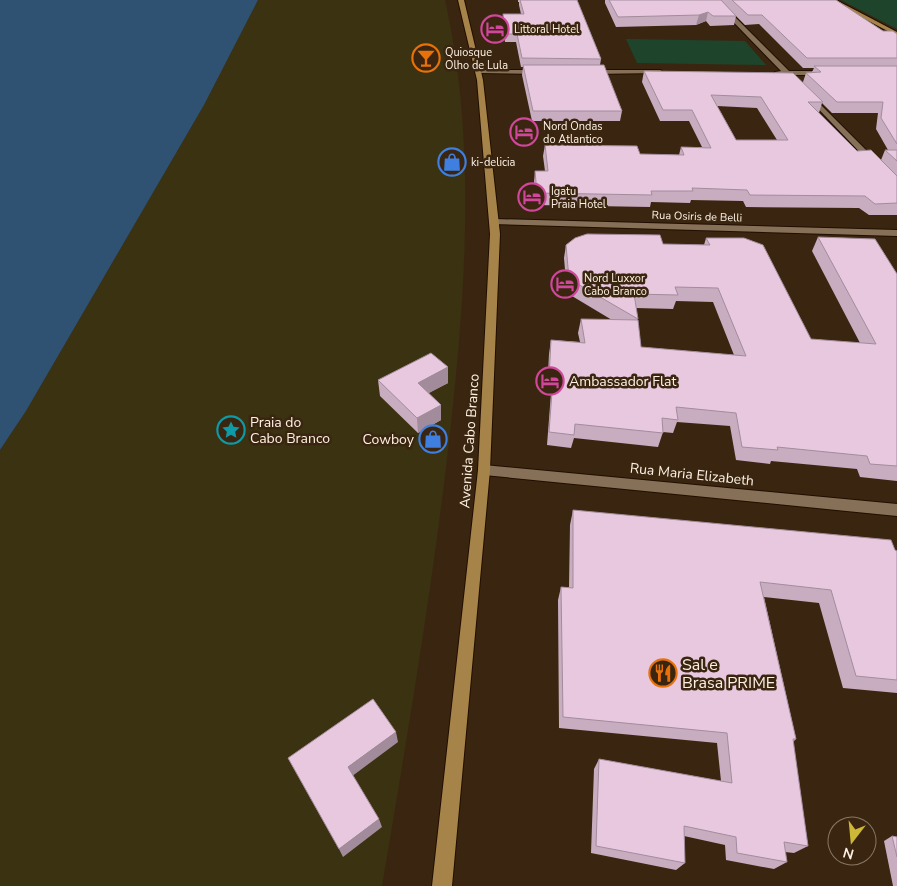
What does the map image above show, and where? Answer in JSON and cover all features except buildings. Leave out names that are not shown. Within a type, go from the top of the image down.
[{"type":"main road","name":"Avenida Cabo Branco","points":[[442,886],[484,470],[495,222],[479,72],[461,0]]},
{"type":"main road","points":[[832,0],[897,34]]},
{"type":"street","points":[[715,0],[794,80]]},
{"type":"street","points":[[479,72],[544,72]]},
{"type":"street","points":[[583,72],[670,72]]},
{"type":"street","points":[[768,73],[833,73]]},
{"type":"street","points":[[801,87],[897,186]]},
{"type":"street","name":"Rua Osiris de Belli","points":[[495,222],[897,233]]},
{"type":"street","name":"Rua Maria Elizabeth","points":[[484,470],[897,510]]},
{"type":"green space","points":[[841,0],[897,0],[897,29]]},
{"type":"green space","points":[[626,39],[745,41],[766,65],[637,63]]},
{"type":"sand","name":"Praia do Cabo Branco","points":[[258,0],[445,0],[455,52],[464,158],[464,265],[461,318],[451,424],[429,598],[382,886],[0,886],[0,450],[26,411],[204,105]]},
{"type":"water","points":[[0,0],[258,0],[204,105],[26,411],[0,450]]},
{"type":"place","name":"Littoral Hotel","points":[[495,29]]},
{"type":"place","name":"Quiosque Olho de Lula","points":[[426,58]]},
{"type":"place","name":"Nord Ondas do Atlantico","points":[[524,132]]},
{"type":"place","name":"ki-delicia","points":[[452,162]]},
{"type":"place","name":"Igatu Praia Hotel","points":[[532,197]]},
{"type":"place","name":"Nord Luxxor Cabo Branco","points":[[565,284]]},
{"type":"place","name":"Ambassador Flat","points":[[550,381]]},
{"type":"place","name":"Praia do Cabo Branco","points":[[231,430]]},
{"type":"place","name":"Cowboy","points":[[433,439]]},
{"type":"place","name":"Sal e Brasa PRIME","points":[[663,673]]}]
